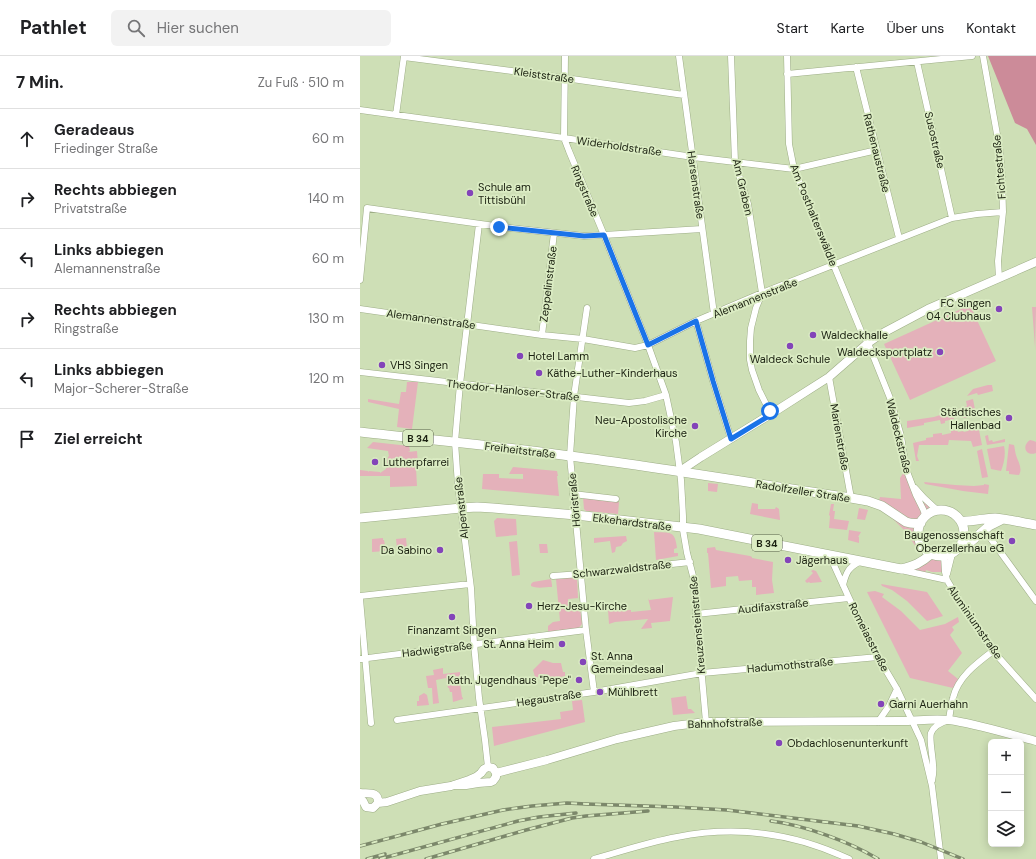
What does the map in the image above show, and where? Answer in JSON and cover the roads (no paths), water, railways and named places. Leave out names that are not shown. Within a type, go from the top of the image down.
[{"type":"main road","name":"Freiheitstraße","points":[[360,432],[570,456],[680,471]]},
{"type":"main road","name":"Radolfzeller Straße","points":[[680,471],[851,498],[878,504],[911,524],[915,524],[923,520]]},
{"type":"main road","name":"Ekkehardstraße","points":[[360,518],[461,508],[493,508],[576,515],[699,529],[900,569],[911,567],[922,562],[930,554]]},
{"type":"main road","points":[[951,553],[963,542],[964,529],[961,521],[957,516],[945,511],[932,513],[923,520],[919,530],[919,537],[921,544],[925,549],[930,554],[937,556],[951,553],[967,545],[989,526],[1004,519]]},
{"type":"main road","points":[[961,521],[967,522],[990,518],[1036,525]]},
{"type":"street","points":[[396,115],[404,56]]},
{"type":"street","name":"Kleiststraße","points":[[404,56],[684,95]]},
{"type":"street","points":[[564,138],[565,56]]},
{"type":"street","name":"Harsenstraße","points":[[679,56],[714,314]]},
{"type":"street","name":"Am Graben","points":[[731,56],[735,162],[748,204],[762,293]]},
{"type":"street","name":"Am Posthalterswäldle","points":[[787,56],[789,144],[794,169],[861,331],[868,343]]},
{"type":"street","points":[[883,56],[884,64]]},
{"type":"street","points":[[787,74],[972,56]]},
{"type":"street","name":"Fichtestraße","points":[[983,56],[1000,151],[1002,176],[1002,212],[998,261],[999,278]]},
{"type":"street","name":"Susostraße","points":[[917,62],[952,218]]},
{"type":"street","name":"Rathenaustraße","points":[[856,67],[899,238]]},
{"type":"street","name":"Widerholdstraße","points":[[360,110],[693,157],[794,169],[877,150]]},
{"type":"street","name":"Ringstraße","points":[[564,138],[648,345],[666,395],[676,442],[680,471],[683,528]]},
{"type":"street","points":[[360,280],[367,208],[479,224],[584,236],[702,229]]},
{"type":"street","name":"Alemannenstraße","points":[[360,309],[542,335],[583,339],[635,348],[648,345],[696,321],[762,293],[952,218],[1002,212]]},
{"type":"street","name":"Alpenstraße","points":[[479,224],[460,384],[455,442],[458,485],[470,584],[480,708],[485,740],[484,770]]},
{"type":"street","name":"Zeppelinstraße","points":[[542,335],[554,233]]},
{"type":"street","points":[[680,471],[829,377],[868,343],[881,334],[928,309],[1036,262]]},
{"type":"street","points":[[762,293],[753,320],[749,350],[752,370],[759,390],[772,414]]},
{"type":"street","name":"Höristraße","points":[[587,308],[574,396],[570,456],[586,630],[594,692]]},
{"type":"street","points":[[696,321],[731,439]]},
{"type":"street","name":"Waldeckstraße","points":[[868,343],[890,398],[901,436],[906,469],[916,495],[924,509],[923,520]]},
{"type":"street","name":"Theodor-Hanloser-Straße","points":[[360,372],[628,403],[645,401],[666,395]]},
{"type":"street","name":"Marienstraße","points":[[829,377],[851,498]]},
{"type":"street","points":[[698,459],[698,467],[701,475]]},
{"type":"street","name":"Waldeckstraße","points":[[912,484],[938,511]]},
{"type":"street","points":[[573,494],[616,499]]},
{"type":"street","name":"Kreuzensteinstraße","points":[[683,528],[693,576],[706,722]]},
{"type":"street","points":[[981,533],[988,535],[1036,601]]},
{"type":"street","name":"Aluminiumstraße","points":[[951,553],[945,572],[947,580],[963,607],[993,651],[1036,699]]},
{"type":"street","name":"Romeiasstraße","points":[[834,556],[833,563],[849,598],[921,740],[932,786],[941,859]]},
{"type":"street","name":"Schwarzwaldstraße","points":[[554,576],[690,562]]},
{"type":"street","points":[[844,585],[845,575],[851,566],[859,562]]},
{"type":"street","name":"Ekkehardstraße","points":[[900,569],[947,580]]},
{"type":"street","points":[[360,596],[470,584]]},
{"type":"street","name":"Audifaxstraße","points":[[696,614],[849,598]]},
{"type":"street","points":[[360,599],[363,658],[372,724]]},
{"type":"street","name":"Hadwigstraße","points":[[363,658],[586,630]]},
{"type":"street","points":[[993,651],[970,670],[959,683],[953,697],[949,720],[976,725],[1036,741]]},
{"type":"street","name":"Hadumothstraße","points":[[702,673],[878,657]]},
{"type":"street","name":"Hegaustraße","points":[[397,720],[594,692],[702,673]]},
{"type":"street","points":[[878,722],[889,706],[896,689]]},
{"type":"street","name":"Bahnhofstraße","points":[[496,772],[674,726],[706,722],[878,722],[925,719],[949,720]]},
{"type":"street","name":"Romeiasstraße","points":[[932,786],[934,767],[931,733],[935,727],[949,720]]},
{"type":"street","points":[[378,803],[378,799],[375,795],[363,797],[366,807],[371,808],[375,807],[378,803],[387,802],[420,791],[454,785],[476,777],[484,770],[493,768],[496,772],[496,777],[489,783],[454,785]]},
{"type":"street","points":[[484,770],[482,780],[486,782]]},
{"type":"street","points":[[594,859],[677,837],[718,832],[768,833],[810,843],[849,859]]},
{"type":"railway","points":[[360,846],[442,824],[503,810],[567,803],[727,810],[858,826],[921,842],[963,859]]},
{"type":"railway","points":[[426,859],[572,818],[648,811]]},
{"type":"railway","points":[[380,859],[518,821],[576,813]]},
{"type":"railway","points":[[771,821],[812,830],[854,846],[878,859]]},
{"type":"railway","points":[[367,859],[385,854]]},
{"type":"place","name":"Schule am Tittisbühl","points":[[470,193]]},
{"type":"place","name":"FC Singen 04 Clubhaus","points":[[999,309]]},
{"type":"place","name":"Waldeckhalle","points":[[813,335]]},
{"type":"place","name":"Waldeck Schule","points":[[790,346]]},
{"type":"place","name":"Waldecksportplatz","points":[[940,352]]},
{"type":"place","name":"Hotel Lamm","points":[[520,356]]},
{"type":"place","name":"VHS Singen","points":[[382,365]]},
{"type":"place","name":"Käthe-Luther-Kinderhaus","points":[[539,373]]},
{"type":"place","name":"Städtisches Hallenbad","points":[[1009,418]]},
{"type":"place","name":"Neu-Apostolische Kirche","points":[[695,426]]},
{"type":"place","name":"Lutherpfarrei","points":[[375,462]]},
{"type":"place","name":"Baugenossenschaft Oberzellerhau eG","points":[[1012,541]]},
{"type":"place","name":"Da Sabino","points":[[440,550]]},
{"type":"place","name":"Jägerhaus","points":[[788,560]]},
{"type":"place","name":"Herz-Jesu-Kirche","points":[[529,606]]},
{"type":"place","name":"Finanzamt Singen","points":[[452,617]]},
{"type":"place","name":"St. Anna Heim","points":[[562,644]]},
{"type":"place","name":"St. Anna Gemeindesaal","points":[[583,662]]},
{"type":"place","name":"Kath. Jugendhaus \"Pepe\"","points":[[579,680]]},
{"type":"place","name":"Mühlbrett","points":[[600,692]]},
{"type":"place","name":"Garni Auerhahn","points":[[881,704]]},
{"type":"place","name":"Obdachlosenunterkunft","points":[[779,743]]}]
